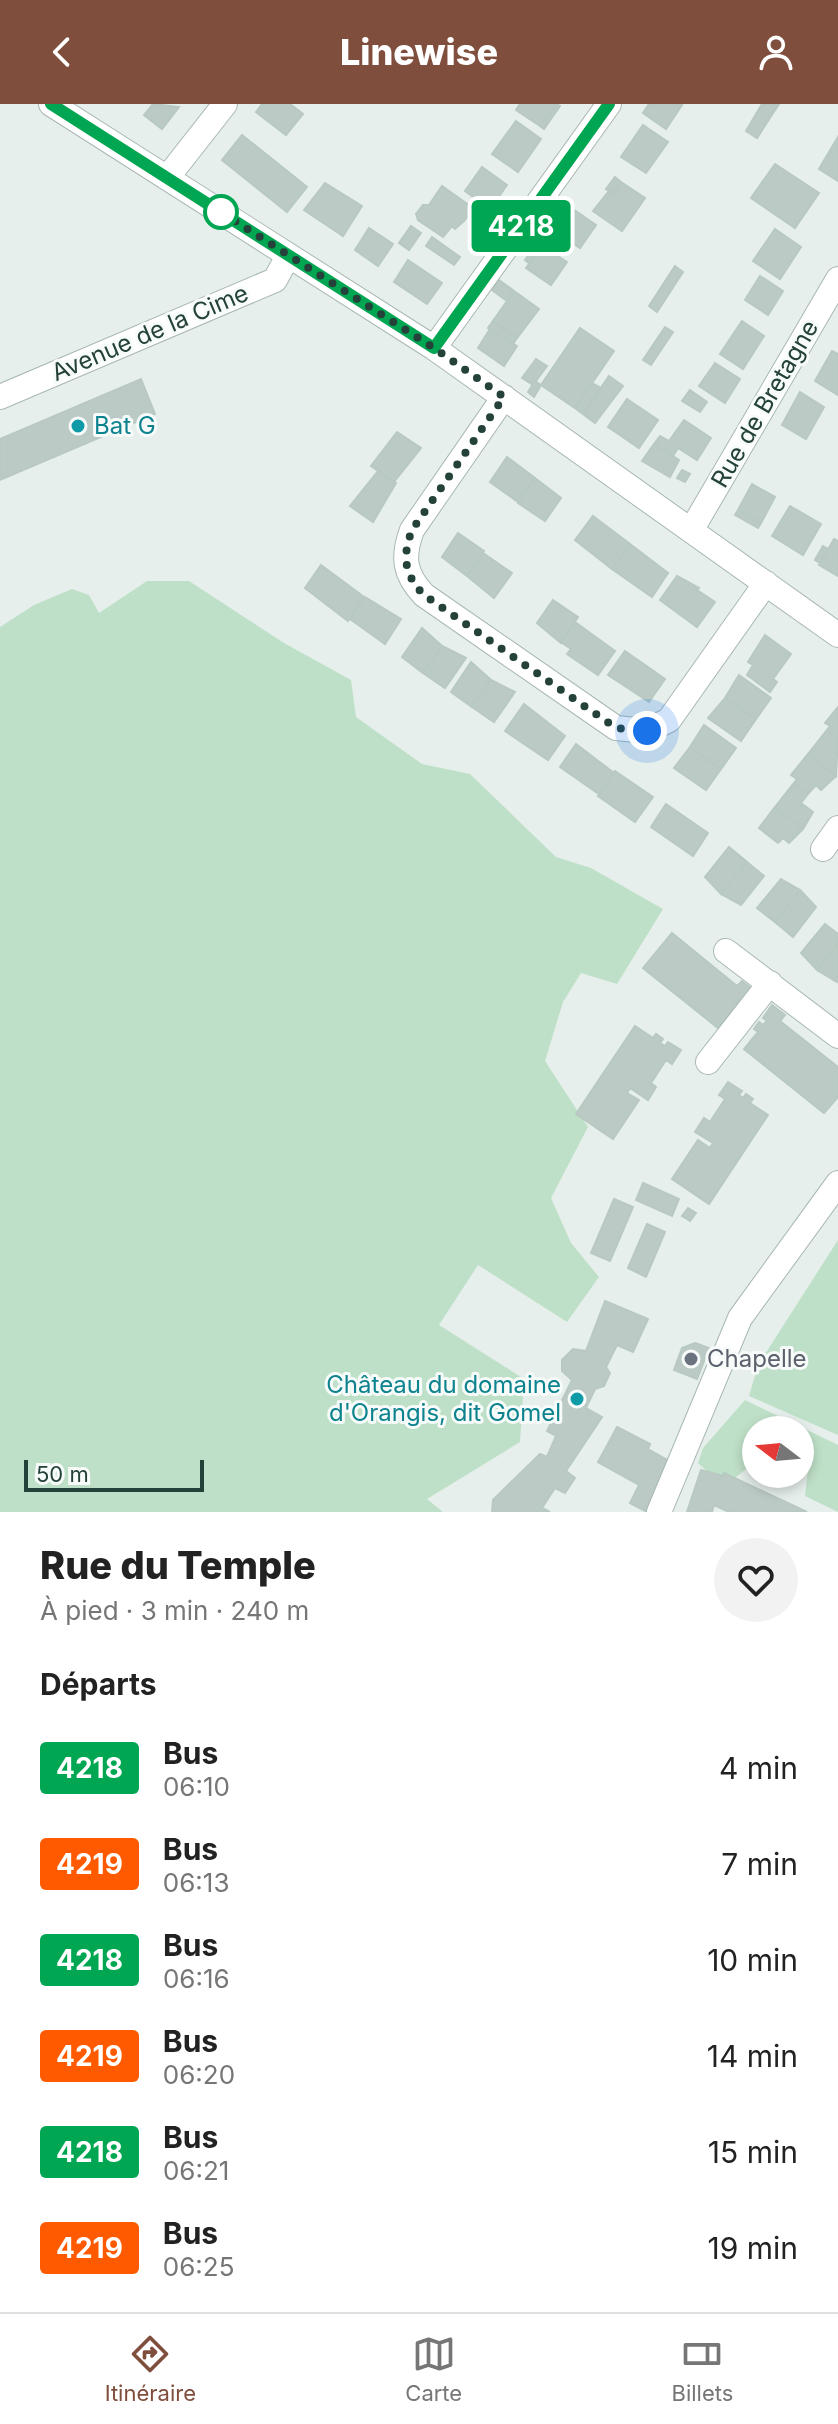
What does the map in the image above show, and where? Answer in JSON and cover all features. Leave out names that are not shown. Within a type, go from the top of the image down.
[{"type":"street","points":[[51,104],[434,348],[838,635]]},
{"type":"street","points":[[167,178],[225,104]]},
{"type":"street","points":[[434,348],[609,104]]},
{"type":"street","name":"Avenue de la Cime","points":[[0,397],[275,280],[288,256]]},
{"type":"street","name":"Rue de Bretagne","points":[[692,529],[838,279]]},
{"type":"street","points":[[504,397],[412,530],[406,547],[407,572],[424,595],[616,728],[647,731],[669,720],[766,583]]},
{"type":"street","points":[[823,849],[838,828]]},
{"type":"street","points":[[726,951],[838,1036]]},
{"type":"street","points":[[708,1062],[770,983]]},
{"type":"street","points":[[659,1512],[740,1318],[838,1183]]},
{"type":"green space","points":[[147,581],[189,581],[284,643],[351,680],[356,717],[422,764],[470,774],[556,857],[591,868],[663,909],[617,984],[581,973],[563,1002],[545,1061],[588,1127],[551,1198],[571,1243],[599,1277],[567,1322],[478,1265],[439,1325],[524,1379],[520,1442],[427,1499],[443,1512],[0,1512],[0,627],[34,605],[72,589],[89,595],[99,613]]},
{"type":"green space","points":[[838,1240],[838,1435],[814,1424],[814,1416],[795,1416],[749,1396],[758,1365]]},
{"type":"green space","points":[[745,1400],[778,1416],[742,1416],[742,1472],[735,1478],[712,1476],[698,1463],[703,1448]]},
{"type":"green space","points":[[814,1433],[838,1445],[838,1512],[805,1496],[806,1488],[814,1488]]},
{"type":"building","points":[[153,104],[179,107],[162,129],[144,115]]},
{"type":"building","points":[[262,104],[290,104],[303,114],[286,135],[256,112]]},
{"type":"building","points":[[520,104],[556,104],[540,126],[516,110]]},
{"type":"building","points":[[556,104],[560,106],[544,129],[540,126]]},
{"type":"building","points":[[649,104],[682,105],[666,129],[643,113]]},
{"type":"building","points":[[762,104],[779,104],[757,138],[746,131]]},
{"type":"building","points":[[516,121],[541,139],[518,172],[492,154]]},
{"type":"building","points":[[643,125],[668,142],[646,173],[621,157]]},
{"type":"building","points":[[242,135],[307,187],[287,212],[222,160]]},
{"type":"building","points":[[838,137],[838,181],[819,169]]},
{"type":"building","points":[[775,164],[819,193],[795,228],[751,198]]},
{"type":"building","points":[[482,167],[507,185],[490,209],[465,191]]},
{"type":"building","points":[[615,177],[621,182],[613,194],[606,189]]},
{"type":"building","points":[[621,182],[645,198],[622,231],[593,211],[609,191],[613,194]]},
{"type":"building","points":[[325,183],[362,206],[343,236],[304,210]]},
{"type":"building","points":[[442,186],[473,208],[464,221],[455,229],[452,226],[443,237],[418,220],[416,214],[423,205],[429,205]]},
{"type":"building","points":[[570,207],[596,225],[580,248],[553,230]]},
{"type":"building","points":[[411,226],[421,233],[409,250],[399,243]]},
{"type":"building","points":[[369,228],[393,244],[378,266],[355,250]]},
{"type":"building","points":[[775,229],[801,247],[780,279],[753,261]]},
{"type":"building","points":[[432,237],[460,257],[454,265],[426,246]]},
{"type":"building","points":[[537,243],[542,246],[529,263],[525,260]]},
{"type":"building","points":[[542,246],[567,262],[551,285],[526,268]]},
{"type":"building","points":[[408,260],[442,283],[427,304],[394,282]]},
{"type":"building","points":[[675,266],[683,272],[657,312],[649,306]]},
{"type":"building","points":[[760,276],[783,291],[768,315],[745,300]]},
{"type":"building","points":[[499,280],[514,291],[507,301],[492,290]]},
{"type":"building","points":[[514,291],[539,309],[517,338],[493,321]]},
{"type":"building","points":[[493,321],[517,338],[513,344],[488,328]]},
{"type":"building","points":[[742,321],[764,336],[743,369],[720,354]]},
{"type":"building","points":[[665,327],[673,332],[651,365],[643,360]]},
{"type":"building","points":[[580,328],[614,351],[575,408],[541,385]]},
{"type":"building","points":[[490,329],[517,346],[504,366],[478,348]]},
{"type":"building","points":[[832,351],[838,354],[838,395],[815,381]]},
{"type":"building","points":[[536,359],[547,366],[533,385],[522,378]]},
{"type":"building","points":[[715,363],[740,379],[725,403],[699,386]]},
{"type":"building","points":[[609,376],[623,386],[595,423],[583,414]]},
{"type":"building","name":"Bat G","points":[[141,379],[155,414],[0,480],[0,439]]},
{"type":"building","points":[[535,381],[541,385],[534,397],[528,392]]},
{"type":"building","points":[[592,383],[601,388],[583,414],[575,408]]},
{"type":"building","points":[[690,390],[707,402],[700,412],[682,401]]},
{"type":"building","points":[[800,392],[824,407],[806,439],[782,425]]},
{"type":"building","points":[[627,399],[658,420],[639,448],[608,427]]},
{"type":"building","points":[[684,420],[711,438],[697,460],[678,448],[673,456],[654,444],[660,436],[669,441]]},
{"type":"building","points":[[397,432],[421,448],[394,482],[371,466]]},
{"type":"building","points":[[654,444],[679,460],[670,477],[642,461]]},
{"type":"building","points":[[507,457],[535,478],[518,502],[490,482]]},
{"type":"building","points":[[682,470],[690,474],[685,482],[677,478]]},
{"type":"building","points":[[378,471],[396,483],[373,522],[350,506]]},
{"type":"building","points":[[535,478],[561,498],[545,521],[518,503]]},
{"type":"building","points":[[752,484],[775,497],[761,523],[738,510]]},
{"type":"building","points":[[790,506],[821,524],[803,555],[772,536]]},
{"type":"building","points":[[738,510],[761,523],[758,528],[735,515]]},
{"type":"building","points":[[593,516],[630,544],[612,569],[575,540]]},
{"type":"building","points":[[458,533],[484,551],[467,576],[442,557]]},
{"type":"building","points":[[834,539],[838,541],[838,576],[819,565]]},
{"type":"building","points":[[630,544],[668,573],[652,597],[612,569]]},
{"type":"building","points":[[823,546],[828,549],[820,563],[815,560]]},
{"type":"building","points":[[483,553],[512,573],[494,598],[467,576]]},
{"type":"building","points":[[321,565],[364,597],[348,621],[305,588]]},
{"type":"building","points":[[677,576],[699,588],[697,590],[715,602],[697,627],[660,600]]},
{"type":"building","points":[[365,597],[401,619],[385,644],[350,619]]},
{"type":"building","points":[[553,600],[578,617],[561,643],[537,623]]},
{"type":"building","points":[[575,622],[615,651],[598,675],[567,654],[571,649],[561,642]]},
{"type":"building","points":[[422,628],[442,646],[423,673],[402,657]]},
{"type":"building","points":[[765,635],[791,654],[773,679],[777,682],[770,692],[747,675],[753,665],[748,662]]},
{"type":"building","points":[[442,646],[466,658],[445,688],[423,673]]},
{"type":"building","points":[[625,651],[665,679],[649,702],[608,675]]},
{"type":"building","points":[[471,662],[491,680],[472,707],[451,692]]},
{"type":"building","points":[[739,675],[771,698],[756,719],[725,698]]},
{"type":"building","points":[[491,680],[515,692],[494,722],[472,707]]},
{"type":"building","points":[[725,698],[756,719],[741,741],[708,718]]},
{"type":"building","points":[[524,704],[565,736],[548,760],[505,731]]},
{"type":"building","points":[[838,707],[838,739],[827,730],[830,726],[825,723]]},
{"type":"building","points":[[704,725],[736,748],[721,769],[690,747]]},
{"type":"building","points":[[827,730],[838,739],[836,776],[808,754]]},
{"type":"building","points":[[576,744],[614,773],[599,794],[560,767]]},
{"type":"building","points":[[690,747],[721,769],[706,790],[674,768]]},
{"type":"building","points":[[808,754],[836,776],[821,790],[816,785],[808,794],[794,783],[797,779],[791,775]]},
{"type":"building","points":[[615,771],[653,797],[635,822],[598,796]]},
{"type":"building","points":[[794,783],[808,794],[801,803],[813,812],[803,829],[775,807]]},
{"type":"building","points":[[666,804],[708,833],[693,856],[651,827]]},
{"type":"building","points":[[775,807],[803,829],[789,843],[783,838],[778,843],[759,828]]},
{"type":"building","points":[[729,847],[747,862],[721,894],[705,877]]},
{"type":"building","points":[[747,862],[764,876],[741,905],[721,894]]},
{"type":"building","points":[[781,879],[800,890],[775,922],[757,908]]},
{"type":"building","points":[[800,890],[816,907],[793,937],[775,922]]},
{"type":"building","points":[[825,924],[838,934],[838,943],[817,970],[801,953]]},
{"type":"building","points":[[672,933],[737,986],[742,981],[754,991],[744,1003],[740,1000],[736,1004],[741,1007],[735,1014],[731,1011],[718,1028],[643,968]]},
{"type":"building","points":[[838,943],[838,980],[837,982],[817,970]]},
{"type":"building","points":[[772,1005],[785,1015],[780,1021],[838,1067],[838,1097],[824,1113],[744,1049],[758,1032],[754,1029],[759,1022],[763,1025],[767,1021],[763,1018]]},
{"type":"building","points":[[635,1026],[653,1038],[656,1034],[663,1039],[660,1043],[665,1046],[668,1042],[681,1050],[672,1064],[666,1060],[651,1083],[656,1087],[648,1100],[630,1088],[627,1093],[639,1100],[613,1139],[576,1114]]},
{"type":"building","points":[[728,1082],[742,1091],[739,1095],[743,1098],[746,1094],[753,1099],[750,1103],[768,1115],[709,1204],[672,1179],[698,1140],[710,1148],[713,1143],[695,1132],[704,1118],[710,1122],[725,1099],[719,1095]]},
{"type":"building","points":[[643,1183],[679,1199],[672,1216],[636,1200]]},
{"type":"building","points":[[614,1199],[633,1207],[610,1261],[591,1253]]},
{"type":"building","points":[[688,1208],[696,1213],[690,1221],[682,1216]]},
{"type":"building","points":[[647,1224],[665,1232],[646,1277],[628,1268]]},
{"type":"building","name":"Château du domaine d'Orangis, dit Gomel","points":[[605,1301],[648,1319],[633,1352],[617,1345],[606,1367],[610,1373],[604,1386],[595,1389],[586,1408],[602,1417],[566,1471],[575,1478],[565,1493],[555,1488],[542,1508],[550,1512],[492,1512],[493,1500],[500,1493],[540,1454],[547,1457],[556,1436],[547,1431],[572,1380],[562,1371],[562,1360],[573,1349],[586,1351]]},
{"type":"building","name":"Chapelle","points":[[695,1343],[709,1348],[697,1379],[674,1370],[682,1348]]},
{"type":"building","points":[[617,1427],[650,1444],[648,1449],[669,1461],[647,1512],[630,1503],[639,1485],[598,1462]]},
{"type":"building","points":[[701,1470],[723,1476],[724,1473],[742,1481],[742,1488],[756,1488],[807,1512],[729,1512],[714,1505],[712,1512],[687,1512]]},
{"type":"bus line","name":"4218","points":[[51,104],[434,348],[609,104]]},
{"type":"place","name":"Bat G","points":[[78,426]]},
{"type":"place","name":"Chapelle","points":[[691,1359]]},
{"type":"place","name":"Château du domaine d'Orangis, dit Gomel","points":[[577,1399]]},
{"type":"route","points":[[221,212],[216,209],[434,348],[504,397],[412,530],[406,547],[407,572],[424,595],[616,728],[647,731]]}]
